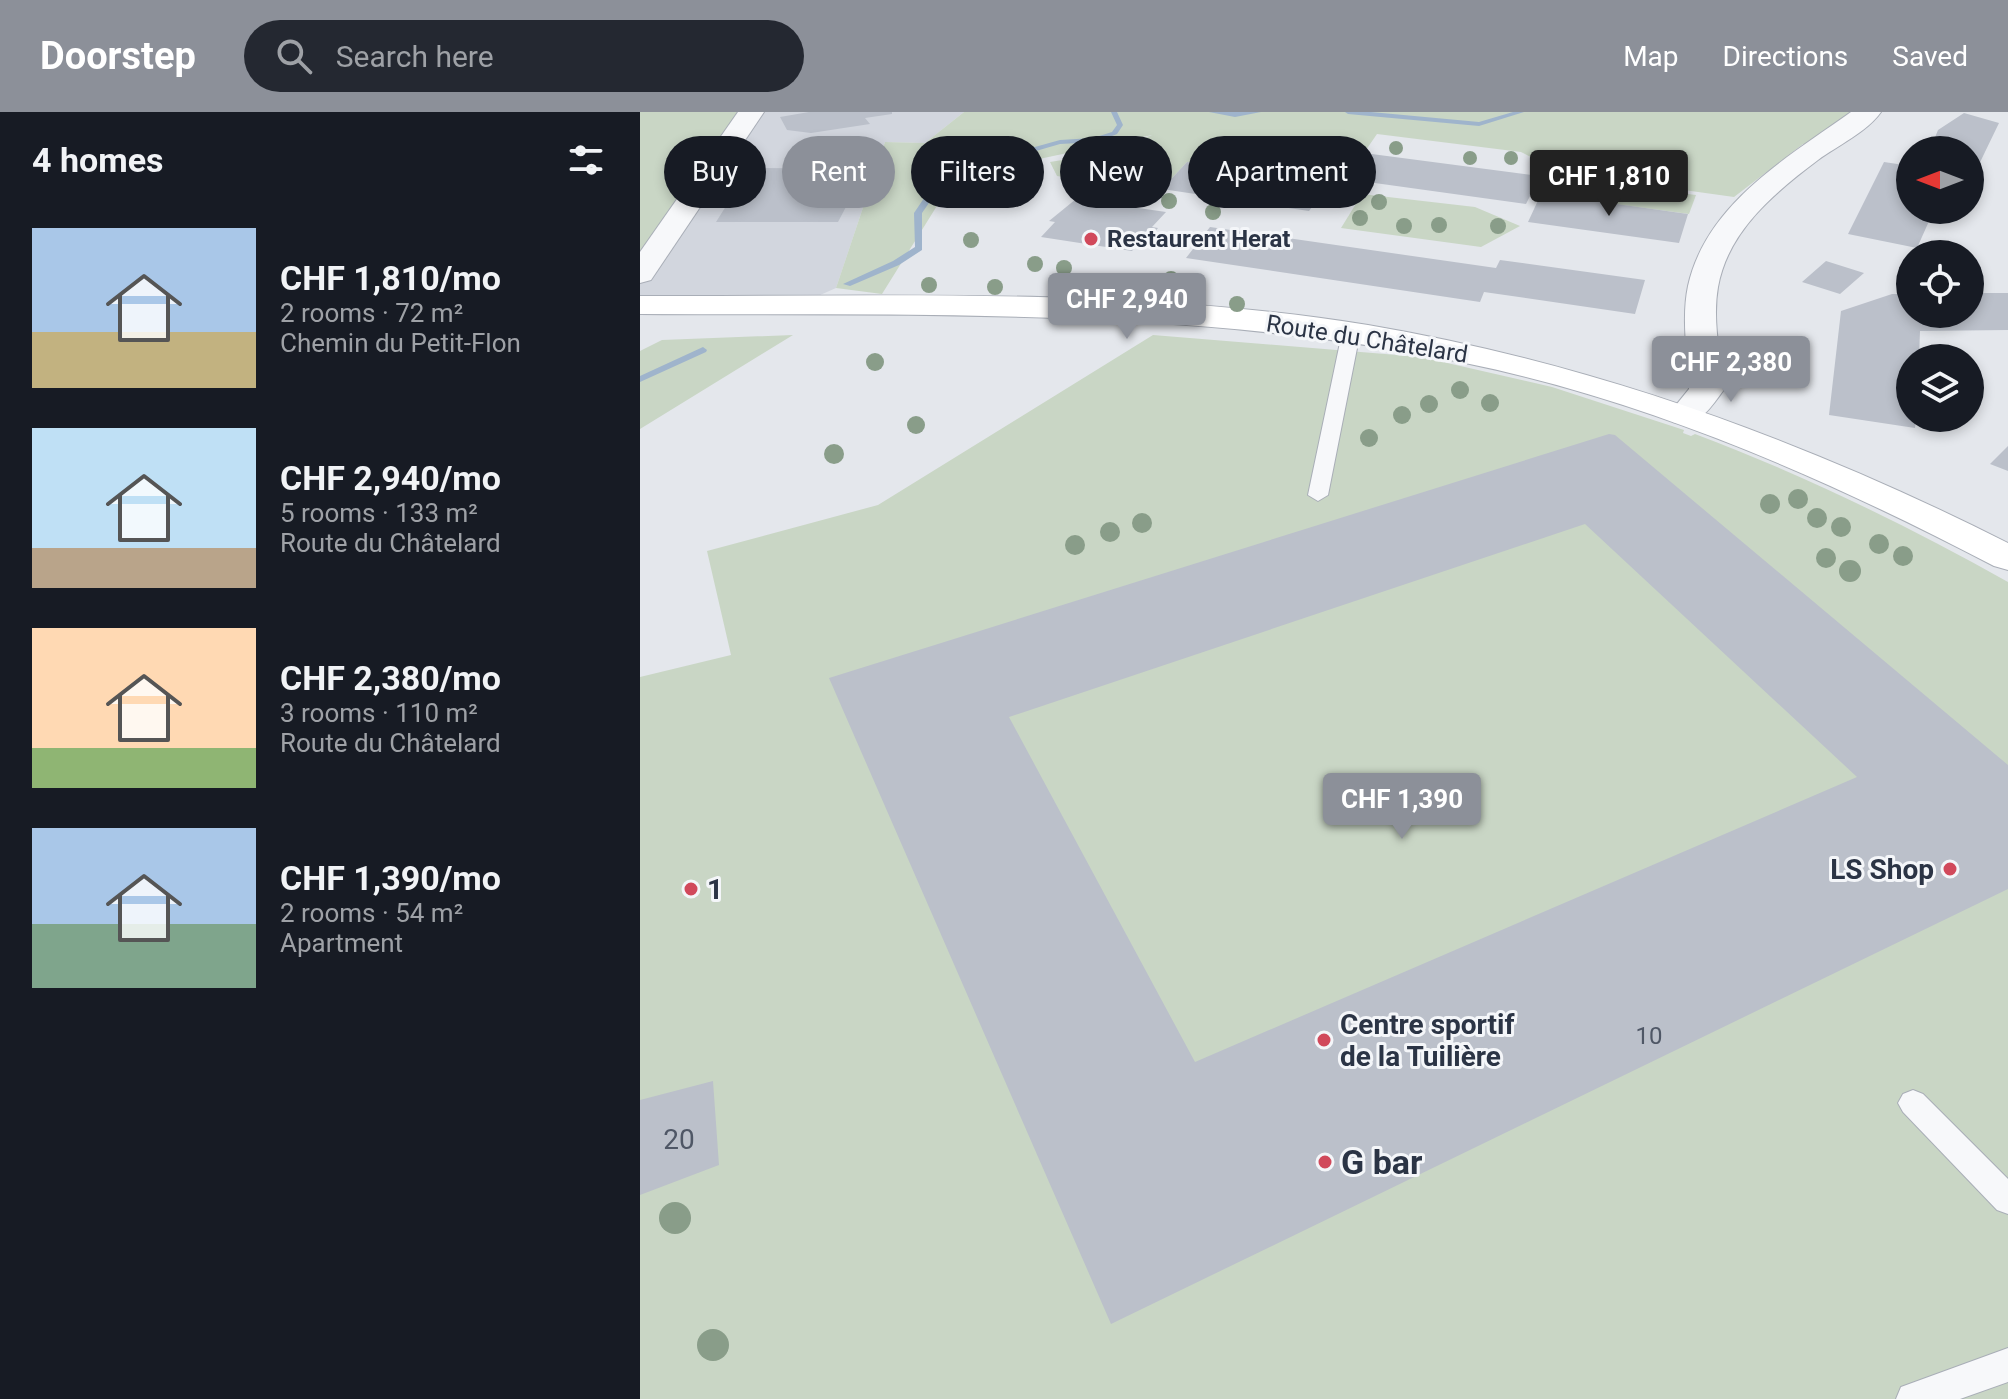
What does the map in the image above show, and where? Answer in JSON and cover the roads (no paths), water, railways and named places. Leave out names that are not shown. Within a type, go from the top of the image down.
[{"type":"main road","name":"Route du Châtelard","points":[[640,305],[1137,314],[1290,325],[1463,352],[1545,371],[1685,415],[1881,496],[2008,558]]},
{"type":"street","points":[[640,274],[751,112]]},
{"type":"street","points":[[1685,415],[1706,391],[1700,310],[1711,255],[1728,228],[1751,203],[1868,112]]},
{"type":"lane","points":[[1318,495],[1351,333]]},
{"type":"lane","points":[[1913,1103],[2008,1200]]},
{"type":"lane","points":[[1913,1399],[2008,1365]]},
{"type":"waterway","points":[[847,284],[896,263],[919,248],[918,213],[944,175],[1060,142],[1094,140],[1115,133],[1120,125],[1114,112]]},
{"type":"waterway","points":[[1212,112],[1235,115],[1258,112]]},
{"type":"waterway","points":[[1348,112],[1479,124],[1521,112]]},
{"type":"waterway","points":[[640,379],[703,350]]},
{"type":"place","name":"Restaurent Herat","points":[[1091,239]]},
{"type":"place","name":"LS Shop","points":[[1950,869]]},
{"type":"place","name":"1","points":[[691,889]]},
{"type":"place","name":"Centre sportif de la Tuilière","points":[[1324,1040]]},
{"type":"place","name":"G bar","points":[[1325,1162]]}]
